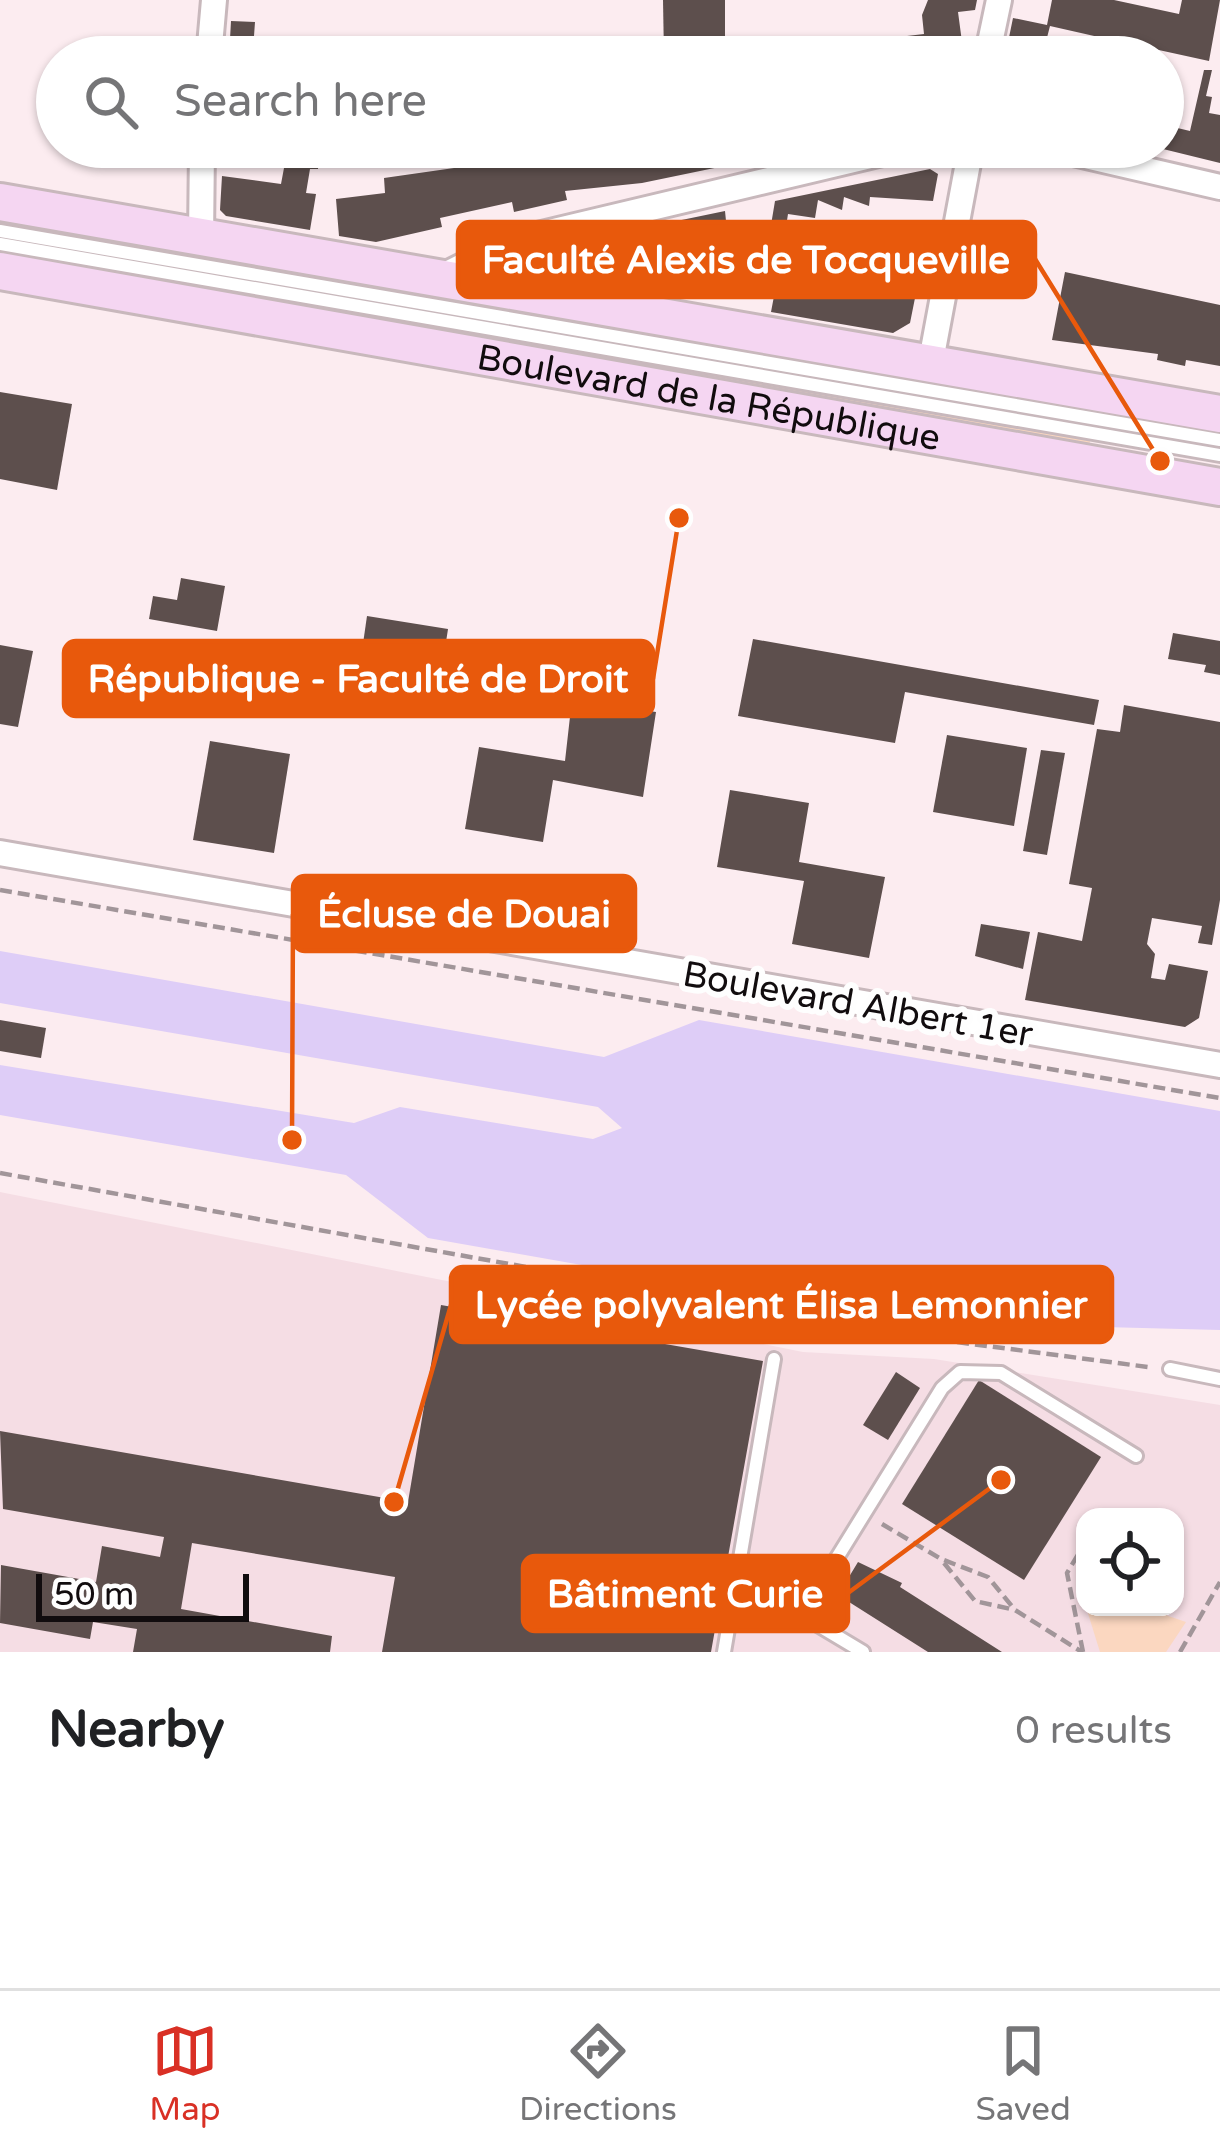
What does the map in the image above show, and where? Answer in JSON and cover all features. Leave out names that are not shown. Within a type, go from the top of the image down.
[{"type":"main road","name":"Boulevard de la République","points":[[0,202],[200,272],[1220,488]]},
{"type":"main road","name":"Boulevard de la République","points":[[0,271],[437,279],[1220,414]]},
{"type":"street","points":[[211,36],[214,0]]},
{"type":"street","points":[[991,36],[999,0]]},
{"type":"street","points":[[200,272],[202,168]]},
{"type":"street","points":[[437,279],[512,242],[820,168]]},
{"type":"street","points":[[930,366],[967,168]]},
{"type":"street","points":[[1138,168],[1220,187]]},
{"type":"street","name":"Boulevard Albert 1er","points":[[0,854],[1220,1065]]},
{"type":"lane","points":[[0,231],[200,272],[1220,455]]},
{"type":"lane","points":[[0,244],[200,272],[1220,440]]},
{"type":"lane","points":[[724,1652],[774,1359]]},
{"type":"lane","points":[[1170,1369],[1220,1379]]},
{"type":"lane","points":[[863,1652],[818,1625],[809,1603],[942,1388],[960,1372],[1001,1372],[1136,1456]]},
{"type":"path","points":[[0,890],[1220,1098]]},
{"type":"path","points":[[0,1173],[918,1337],[1170,1369]]},
{"type":"path","points":[[865,1513],[941,1559],[988,1577],[1015,1610],[1082,1652]]},
{"type":"path","points":[[941,1559],[974,1601],[1015,1610]]},
{"type":"path","points":[[1076,1559],[1067,1574],[1082,1652]]},
{"type":"path","points":[[1180,1652],[1220,1582]]},
{"type":"shaded area","points":[[552,347],[1090,441],[1088,455],[549,360]]},
{"type":"shaded area","points":[[0,951],[604,1057],[699,1020],[1220,1111],[1220,1330],[906,1322],[428,1238],[346,1175],[0,1115],[0,1065],[354,1123],[400,1107],[593,1139],[622,1128],[598,1107],[0,1003]]},
{"type":"shaded area","points":[[0,1192],[803,1352],[934,1359],[1220,1405],[1220,1652],[0,1652]]},
{"type":"shaded area","points":[[1089,1616],[1168,1616],[1186,1622],[1166,1652],[1100,1652]]},
{"type":"building","points":[[663,0],[725,0],[725,36],[664,36]]},
{"type":"building","points":[[928,0],[977,0],[975,10],[958,12],[961,36],[907,36],[924,34],[922,15]]},
{"type":"building","points":[[1052,0],[1114,0],[1179,14],[1182,0],[1220,0],[1209,61],[1184,56],[1184,36],[1094,36],[1050,26],[1047,36],[1009,36],[1013,18],[1047,25]]},
{"type":"building","points":[[231,21],[255,22],[254,36],[230,36]]},
{"type":"building","points":[[1204,70],[1212,70],[1206,96],[1212,97],[1209,113],[1220,115],[1220,163],[1184,154],[1184,130],[1190,131]]},
{"type":"building","points":[[284,168],[318,168],[310,169],[306,193],[316,194],[310,230],[226,216],[220,210],[222,176],[281,184]]},
{"type":"building","points":[[454,168],[714,168],[642,183],[565,191],[567,200],[514,212],[512,202],[440,218],[442,227],[376,242],[339,236],[336,199],[385,193],[384,178]]},
{"type":"building","points":[[930,169],[938,174],[933,201],[870,197],[869,206],[844,197],[842,210],[818,200],[815,218],[788,214],[783,246],[768,243],[775,201]]},
{"type":"building","points":[[725,211],[728,241],[761,247],[755,281],[687,267],[682,297],[583,279],[585,240]]},
{"type":"building","points":[[811,238],[820,240],[823,251],[817,282],[842,286],[844,270],[868,273],[865,290],[908,297],[910,287],[917,288],[910,323],[893,333],[771,312],[778,275],[788,277],[795,247],[809,249]]},
{"type":"building","points":[[1065,272],[1220,305],[1220,366],[1186,360],[1185,366],[1157,360],[1158,354],[1052,340]]},
{"type":"building","points":[[0,392],[72,404],[57,490],[0,479]]},
{"type":"building","points":[[181,578],[225,586],[217,631],[149,619],[153,596],[177,600]]},
{"type":"building","points":[[367,616],[448,629],[436,706],[356,692]]},
{"type":"building","points":[[1173,633],[1220,641],[1220,675],[1204,672],[1206,665],[1168,659]]},
{"type":"building","points":[[753,639],[1099,700],[1094,725],[905,692],[895,743],[738,716]]},
{"type":"building","points":[[0,645],[33,651],[18,727],[0,724]]},
{"type":"building","points":[[572,699],[656,712],[643,797],[553,780],[543,842],[465,829],[479,747],[565,761]]},
{"type":"building","points":[[1124,705],[1220,722],[1220,900],[1212,945],[1198,943],[1202,926],[1152,918],[1147,944],[1155,954],[1151,978],[1165,980],[1169,964],[1208,971],[1199,1018],[1185,1027],[1025,1000],[1038,932],[1082,941],[1092,888],[1069,884],[1097,729],[1120,732]]},
{"type":"building","points":[[947,735],[1027,748],[1014,826],[933,812]]},
{"type":"building","points":[[210,741],[290,754],[274,853],[193,840]]},
{"type":"building","points":[[1041,750],[1065,753],[1047,855],[1023,851]]},
{"type":"building","points":[[730,790],[809,803],[799,862],[885,877],[869,958],[792,944],[804,881],[717,867]]},
{"type":"building","points":[[981,924],[1030,932],[1023,969],[975,956]]},
{"type":"building","points":[[0,1020],[46,1028],[41,1058],[0,1051]]},
{"type":"building","points":[[441,1305],[763,1361],[711,1652],[382,1652],[395,1577],[192,1543],[181,1609],[332,1636],[330,1652],[133,1652],[137,1629],[93,1622],[90,1639],[0,1623],[1,1565],[96,1582],[102,1546],[160,1557],[164,1537],[3,1509],[0,1431],[408,1502]]},
{"type":"building","points":[[896,1372],[920,1388],[888,1440],[863,1425]]},
{"type":"building","points":[[979,1380],[1101,1457],[1024,1580],[902,1504]]},
{"type":"building","points":[[858,1562],[902,1583],[900,1587],[1002,1652],[928,1652],[838,1595]]},
{"type":"place","name":"Faculté Alexis de Tocqueville","points":[[1160,461]]},
{"type":"place","name":"République - Faculté de Droit","points":[[679,518]]},
{"type":"place","name":"Écluse de Douai","points":[[292,1140]]},
{"type":"place","name":"Bâtiment Curie","points":[[1001,1480]]},
{"type":"place","name":"Lycée polyvalent Élisa Lemonnier","points":[[394,1502]]}]
